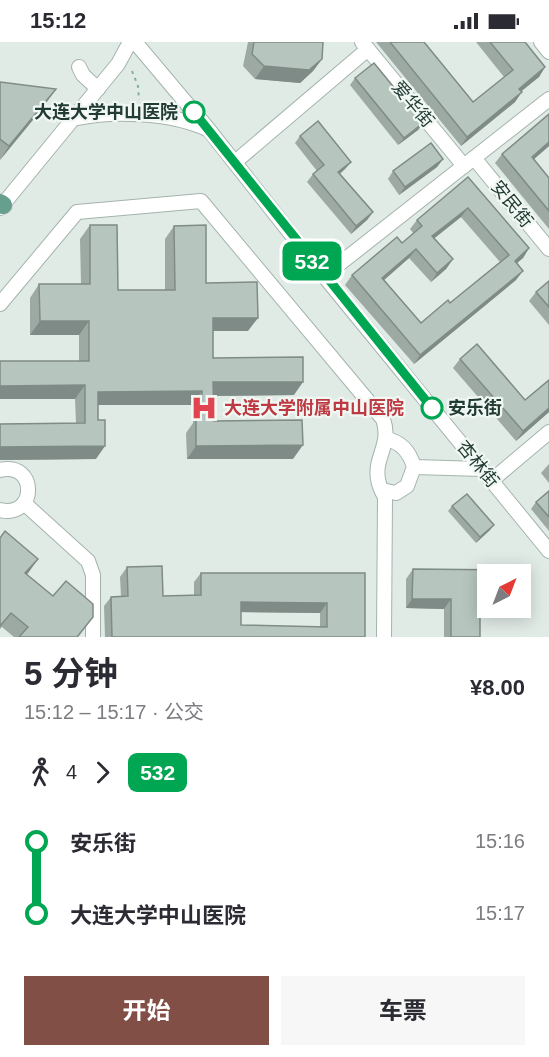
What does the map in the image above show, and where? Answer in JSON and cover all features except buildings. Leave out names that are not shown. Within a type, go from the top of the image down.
[{"type":"street","points":[[1,205],[118,64],[130,42]]},
{"type":"street","name":"杏林街","points":[[135,42],[209,130],[324,276],[549,551]]},
{"type":"street","points":[[541,42],[549,52]]},
{"type":"street","points":[[235,162],[365,46]]},
{"type":"street","name":"爱华街","points":[[365,46],[470,162]]},
{"type":"street","points":[[79,67],[83,75],[98,89]]},
{"type":"street","points":[[324,276],[549,99]]},
{"type":"street","points":[[72,119],[100,114],[166,117],[195,123],[209,130]]},
{"type":"street","name":"安民街","points":[[470,162],[549,249]]},
{"type":"street","points":[[0,304],[77,212],[201,201],[383,419],[386,439],[377,471],[378,482],[385,497],[384,637]]},
{"type":"street","points":[[491,481],[549,432]]},
{"type":"street","points":[[382,490],[396,493],[407,486],[414,467],[406,451],[399,444],[386,439]]},
{"type":"street","points":[[414,467],[482,469]]},
{"type":"street","points":[[0,470],[13,469],[25,477],[29,490],[24,503],[13,511],[0,510]]},
{"type":"street","points":[[24,503],[88,561],[93,575],[93,637]]},
{"type":"path","points":[[132,71],[138,86],[139,106]]},
{"type":"bus line","name":"532","points":[[194,112],[432,408]]},
{"type":"place","name":"大连大学中山医院","points":[[194,112]]},
{"type":"place","name":"大连大学附属中山医院","points":[[204,408]]},
{"type":"place","name":"安乐街","points":[[432,408]]}]
